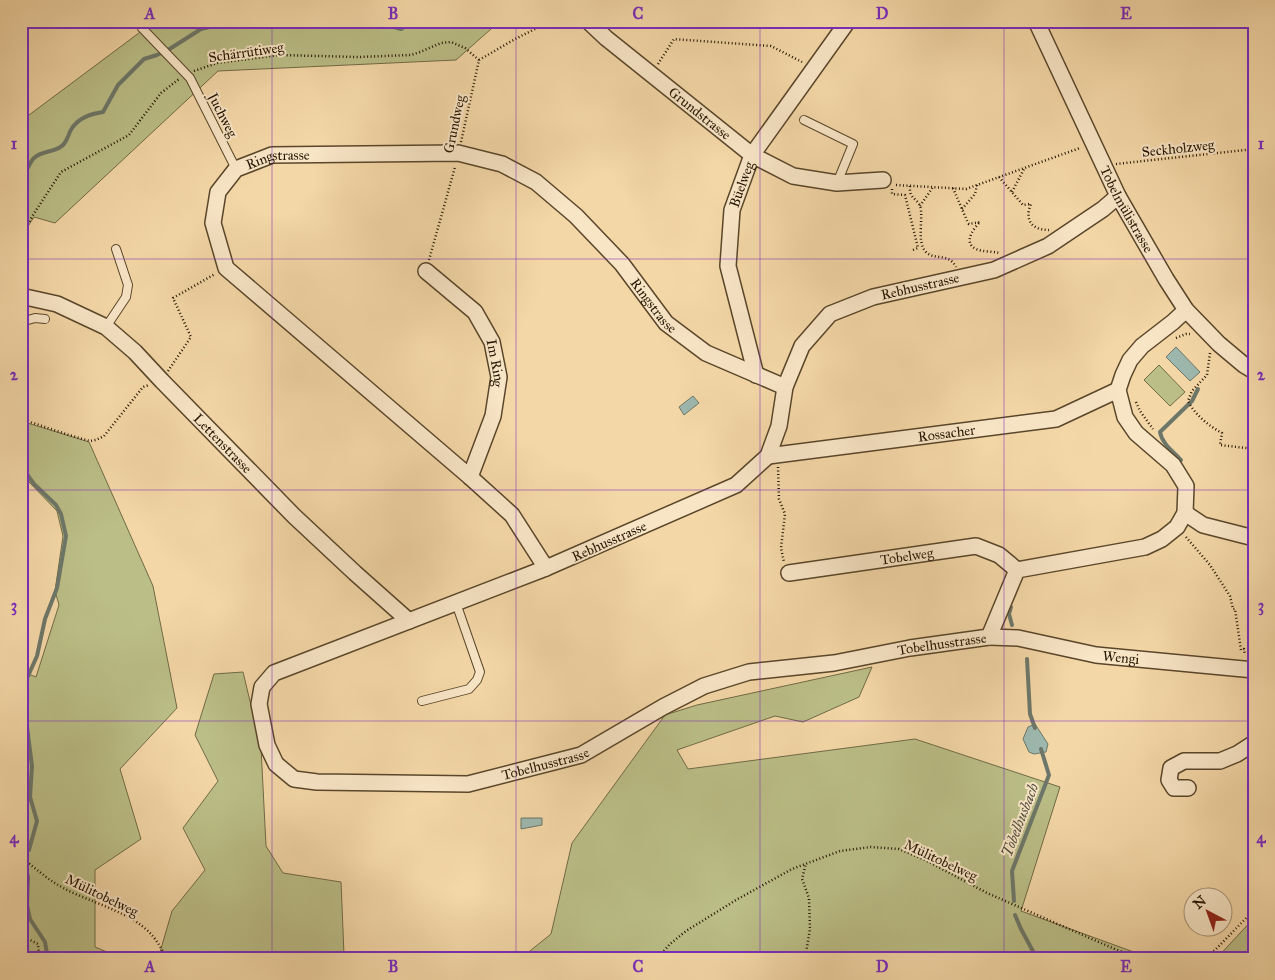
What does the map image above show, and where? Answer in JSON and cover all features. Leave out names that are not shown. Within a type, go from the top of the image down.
[{"type":"street","name":"Grundstrasse","points":[[588,21],[606,38],[752,155],[793,176],[837,183],[888,182]]},
{"type":"street","name":"Büelweg","points":[[756,375],[728,266],[732,210],[752,155],[848,21]]},
{"type":"street","name":"Tobelmülistrasse","points":[[1036,21],[1118,196],[1166,278],[1186,310],[1219,344],[1254,371]]},
{"type":"street","name":"Ringstrasse","points":[[226,268],[213,223],[218,192],[236,169],[272,155],[458,153],[502,164],[536,182],[576,216],[622,264],[666,323],[706,353],[785,387]]},
{"type":"street","name":"Rebhusstrasse","points":[[468,784],[317,782],[294,778],[276,764],[267,745],[259,704],[262,687],[274,673],[546,568],[736,485],[773,455],[785,387],[802,346],[830,314],[873,297],[994,270],[1048,246],[1103,209],[1118,196]]},
{"type":"street","points":[[226,268],[512,515],[546,568]]},
{"type":"street","name":"Im Ring","points":[[426,271],[475,312],[492,342],[499,377],[493,416],[470,477]]},
{"type":"street","name":"Lettenstrasse","points":[[21,296],[57,304],[106,327],[135,352],[294,516],[354,573],[409,621]]},
{"type":"street","points":[[1016,570],[1145,547],[1162,539],[1181,520],[1186,486],[1173,464],[1136,433],[1125,417],[1118,390],[1130,360],[1142,346],[1186,310]]},
{"type":"street","name":"Rossacher","points":[[773,455],[1056,419],[1118,390]]},
{"type":"street","points":[[1181,520],[1254,538]]},
{"type":"street","name":"Tobelweg","points":[[789,572],[976,546],[999,555],[1016,570]]},
{"type":"street","name":"Tobelhusstrasse","points":[[468,784],[581,755],[663,707],[704,686],[749,672],[834,662],[910,648],[989,637],[1016,570]]},
{"type":"street","name":"Wengi","points":[[989,637],[1018,638],[1096,655],[1250,669]]},
{"type":"street","points":[[1188,788],[1174,788],[1169,780],[1171,768],[1184,761],[1220,761],[1237,754],[1254,743]]},
{"type":"lane","name":"Juchweg","points":[[142,28],[190,78],[236,169]]},
{"type":"lane","points":[[804,120],[853,144],[837,183]]},
{"type":"lane","points":[[106,327],[126,297],[128,284],[116,249]]},
{"type":"lane","points":[[21,322],[35,318],[45,319]]},
{"type":"lane","points":[[422,701],[469,689],[477,680],[480,672],[456,603]]},
{"type":"path","points":[[21,24],[25,21]]},
{"type":"path","points":[[479,60],[551,21]]},
{"type":"path","points":[[652,75],[674,39],[771,46],[815,69]]},
{"type":"path","name":"Schärrütiweg","points":[[21,237],[61,172],[129,135],[161,93],[185,74],[217,63],[279,55],[358,57],[411,54],[441,42],[451,42],[465,48],[479,60]]},
{"type":"path","name":"Grundweg","points":[[426,271],[458,153],[479,60]]},
{"type":"path","points":[[920,206],[909,193],[910,186],[966,189],[1094,143]]},
{"type":"path","name":"Seckholzweg","points":[[1104,166],[1254,149]]},
{"type":"path","points":[[1012,192],[1024,168]]},
{"type":"path","points":[[999,177],[1023,205],[1031,204],[1028,210],[1029,218],[1035,228],[1041,230],[1057,229],[1063,236]]},
{"type":"path","points":[[888,182],[892,194],[904,195],[918,248],[913,250]]},
{"type":"path","points":[[962,208],[974,194],[978,185]]},
{"type":"path","points":[[933,187],[920,206],[921,240],[924,250],[931,255],[947,258],[952,261],[960,277]]},
{"type":"path","points":[[953,188],[968,223],[980,222],[973,229],[969,239],[970,244],[977,250],[994,251],[1002,254],[1007,264]]},
{"type":"path","points":[[21,419],[90,441],[104,436],[143,387],[162,381],[191,337],[173,298],[226,268]]},
{"type":"path","points":[[1169,340],[1186,334],[1193,334]]},
{"type":"path","points":[[1206,348],[1216,358]]},
{"type":"path","points":[[1210,353],[1207,375],[1192,391],[1188,401],[1192,408],[1212,428],[1222,433],[1220,445],[1254,448]]},
{"type":"path","points":[[1135,398],[1140,411],[1156,432]]},
{"type":"path","points":[[773,455],[779,499],[785,514],[781,548],[784,562],[789,572]]},
{"type":"path","points":[[1181,520],[1230,596],[1233,609],[1235,609],[1241,650],[1244,650],[1250,669]]},
{"type":"path","name":"Mülitobelweg","points":[[657,959],[670,944],[686,931],[792,868],[840,851],[871,847],[899,849],[925,860],[987,893],[1117,950],[1144,959]]},
{"type":"path","name":"Mülitobelweg","points":[[22,859],[65,889],[124,915],[139,924],[150,933],[163,951],[166,959]]},
{"type":"path","points":[[805,959],[810,929],[809,898],[802,879],[806,863]]},
{"type":"path","points":[[1202,959],[1215,950],[1254,910]]},
{"type":"path","points":[[21,940],[26,938],[38,944],[38,956],[41,959]]},
{"type":"green space","points":[[155,21],[500,21],[456,60],[218,71],[55,223],[34,217],[21,237],[21,121]]},
{"type":"green space","points":[[1159,365],[1185,392],[1170,406],[1144,380]]},
{"type":"green space","points":[[21,421],[89,442],[153,586],[177,708],[120,769],[141,839],[95,870],[95,947],[124,959],[21,959],[21,671],[36,677],[59,605],[55,591],[63,536],[57,511],[29,482],[21,470]]},
{"type":"green space","points":[[872,667],[859,697],[803,722],[775,716],[677,750],[688,769],[915,739],[1060,787],[1021,911],[1153,959],[520,959],[551,934],[572,843],[665,715],[697,705]]},
{"type":"green space","points":[[243,672],[261,747],[266,846],[283,873],[341,882],[344,955],[346,959],[158,959],[172,911],[205,870],[183,828],[218,781],[195,735],[214,674]]},
{"type":"green space","points":[[1254,918],[1254,959],[1216,959]]},
{"type":"water","points":[[1176,347],[1200,372],[1190,381],[1166,357]]},
{"type":"water","points":[[693,396],[699,403],[684,415],[679,407]]},
{"type":"water","points":[[1035,724],[1048,744],[1046,752],[1034,754],[1029,752],[1023,739],[1028,727]]},
{"type":"water","points":[[521,818],[542,818],[542,825],[521,829]]},
{"type":"waterway","points":[[21,178],[37,155],[60,148],[66,141],[72,128],[79,121],[90,115],[103,112],[118,85],[144,59],[168,50],[201,29],[222,24],[279,26],[299,21]]},
{"type":"waterway","points":[[309,21],[313,24],[346,24],[351,21]]},
{"type":"waterway","points":[[374,21],[401,29],[413,21]]},
{"type":"waterway","name":"Tobelhusbach","points":[[1181,460],[1166,444],[1160,432],[1192,401],[1198,389]]},
{"type":"waterway","points":[[21,466],[34,484],[56,505],[61,514],[66,536],[57,588],[45,619],[37,656],[24,685],[25,711],[32,766],[30,797],[37,821],[29,850]]},
{"type":"waterway","name":"Tobelhusbach","points":[[1011,607],[1009,614],[1012,625]]},
{"type":"waterway","name":"Tobelhusbach","points":[[1027,659],[1030,714],[1035,728]]},
{"type":"waterway","name":"Tobelhusbach","points":[[1014,901],[1012,871],[1049,775],[1041,749]]},
{"type":"waterway","points":[[28,876],[27,905],[30,919],[45,942],[50,959]]},
{"type":"waterway","name":"Tobelhusbach","points":[[1015,915],[1035,955],[1035,959]]}]
